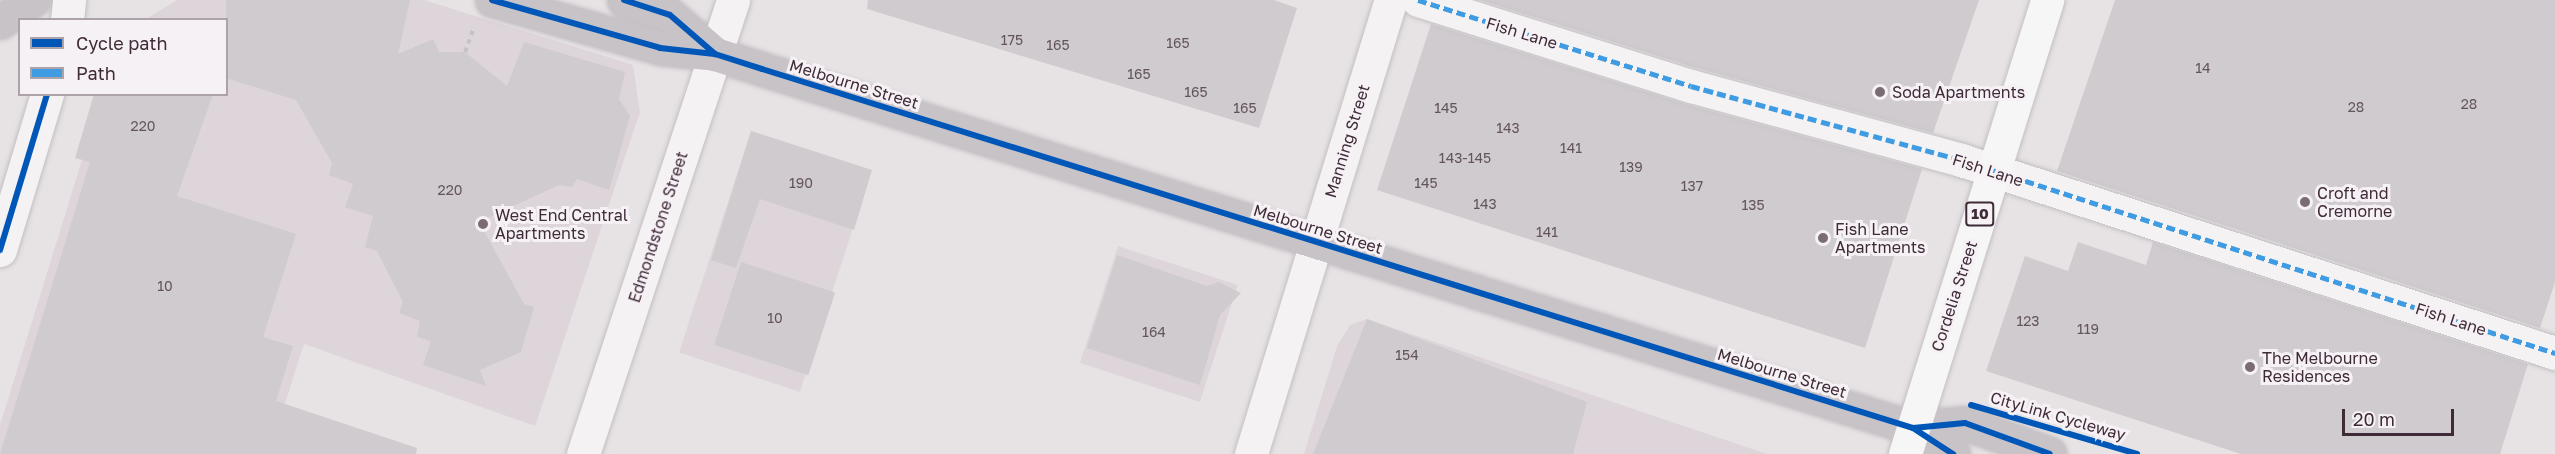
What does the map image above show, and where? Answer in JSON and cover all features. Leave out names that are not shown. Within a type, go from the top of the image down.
[{"type":"main road","points":[[0,22],[33,0]]},
{"type":"main road","name":"Melbourne Street","points":[[492,0],[660,48],[715,54],[1316,242],[1953,454]]},
{"type":"main road","name":"Melbourne Street","points":[[624,0],[670,15],[715,54]]},
{"type":"main road","name":"Cordelia Street","points":[[1909,441],[2047,0]]},
{"type":"main road","name":"Melbourne Street","points":[[1909,441],[1965,423],[2050,454]]},
{"type":"street","points":[[67,18],[69,0]]},
{"type":"street","name":"Edmondstone Street","points":[[583,454],[733,0]]},
{"type":"street","name":"Manning Street","points":[[1251,454],[1391,0]]},
{"type":"street","name":"Fish Lane","points":[[1418,0],[1691,87],[1994,172],[2555,353]]},
{"type":"street","points":[[0,250],[46,96]]},
{"type":"shaded area","points":[[177,0],[424,0],[633,65],[640,112],[535,426],[304,344],[269,454],[0,454],[0,425],[102,96],[228,96],[228,18],[148,18]]},
{"type":"shaded area","points":[[751,131],[872,170],[800,392],[679,353]]},
{"type":"shaded area","points":[[1118,246],[1238,285],[1200,402],[1080,363]]},
{"type":"shaded area","points":[[1367,319],[1767,454],[1304,454],[1337,346],[1350,325]]},
{"type":"building","points":[[226,0],[410,0],[398,54],[433,39],[439,52],[465,52],[507,86],[524,42],[625,72],[619,99],[630,116],[609,190],[577,179],[572,187],[559,185],[479,222],[524,304],[534,307],[521,352],[480,370],[486,386],[423,365],[431,341],[417,337],[420,321],[399,313],[403,302],[377,251],[365,247],[373,216],[345,207],[353,184],[329,175],[332,163],[296,100],[228,79],[228,18],[226,18]]},
{"type":"building","points":[[868,0],[1274,0],[1297,8],[1259,128],[867,9]]},
{"type":"building","name":"Soda Apartments","points":[[1480,0],[1979,0],[1933,133],[1696,68]]},
{"type":"building","points":[[2115,0],[2555,0],[2555,282],[2540,328],[2057,171]]},
{"type":"building","points":[[1431,24],[1685,104],[1922,169],[1865,348],[1377,190]]},
{"type":"building","points":[[93,96],[212,96],[177,196],[296,234],[263,337],[293,346],[276,401],[417,448],[416,454],[0,454],[90,162],[75,158]]},
{"type":"building","points":[[751,131],[872,170],[854,230],[760,199],[736,268],[711,260]]},
{"type":"building","points":[[2078,242],[2146,265],[2153,242],[2528,364],[2500,454],[2241,454],[1986,371],[2025,256],[2068,271]]},
{"type":"building","points":[[1117,255],[1207,286],[1219,282],[1241,293],[1220,315],[1200,385],[1087,348]]},
{"type":"building","points":[[741,262],[835,293],[808,375],[714,345]]},
{"type":"building","points":[[1367,319],[1587,402],[1573,454],[1313,454]]},
{"type":"marked path","points":[[1418,0],[1691,86],[1961,160],[2555,353]]},
{"type":"cycle path","points":[[492,0],[660,48],[715,54],[1913,428],[1953,454]]},
{"type":"cycle path","points":[[624,0],[670,15],[715,54]]},
{"type":"cycle path","points":[[0,250],[46,96]]},
{"type":"cycle path","name":"CityLink Cycleway","points":[[1971,405],[2137,454]]},
{"type":"cycle path","points":[[1913,428],[1965,423],[2050,454]]},
{"type":"place","name":"Soda Apartments","points":[[1880,92]]},
{"type":"place","name":"Croft and Cremorne","points":[[2305,202]]},
{"type":"place","name":"West End Central Apartments","points":[[483,224]]},
{"type":"place","name":"Fish Lane Apartments","points":[[1823,238]]},
{"type":"place","name":"The Melbourne Residences","points":[[2250,367]]}]
